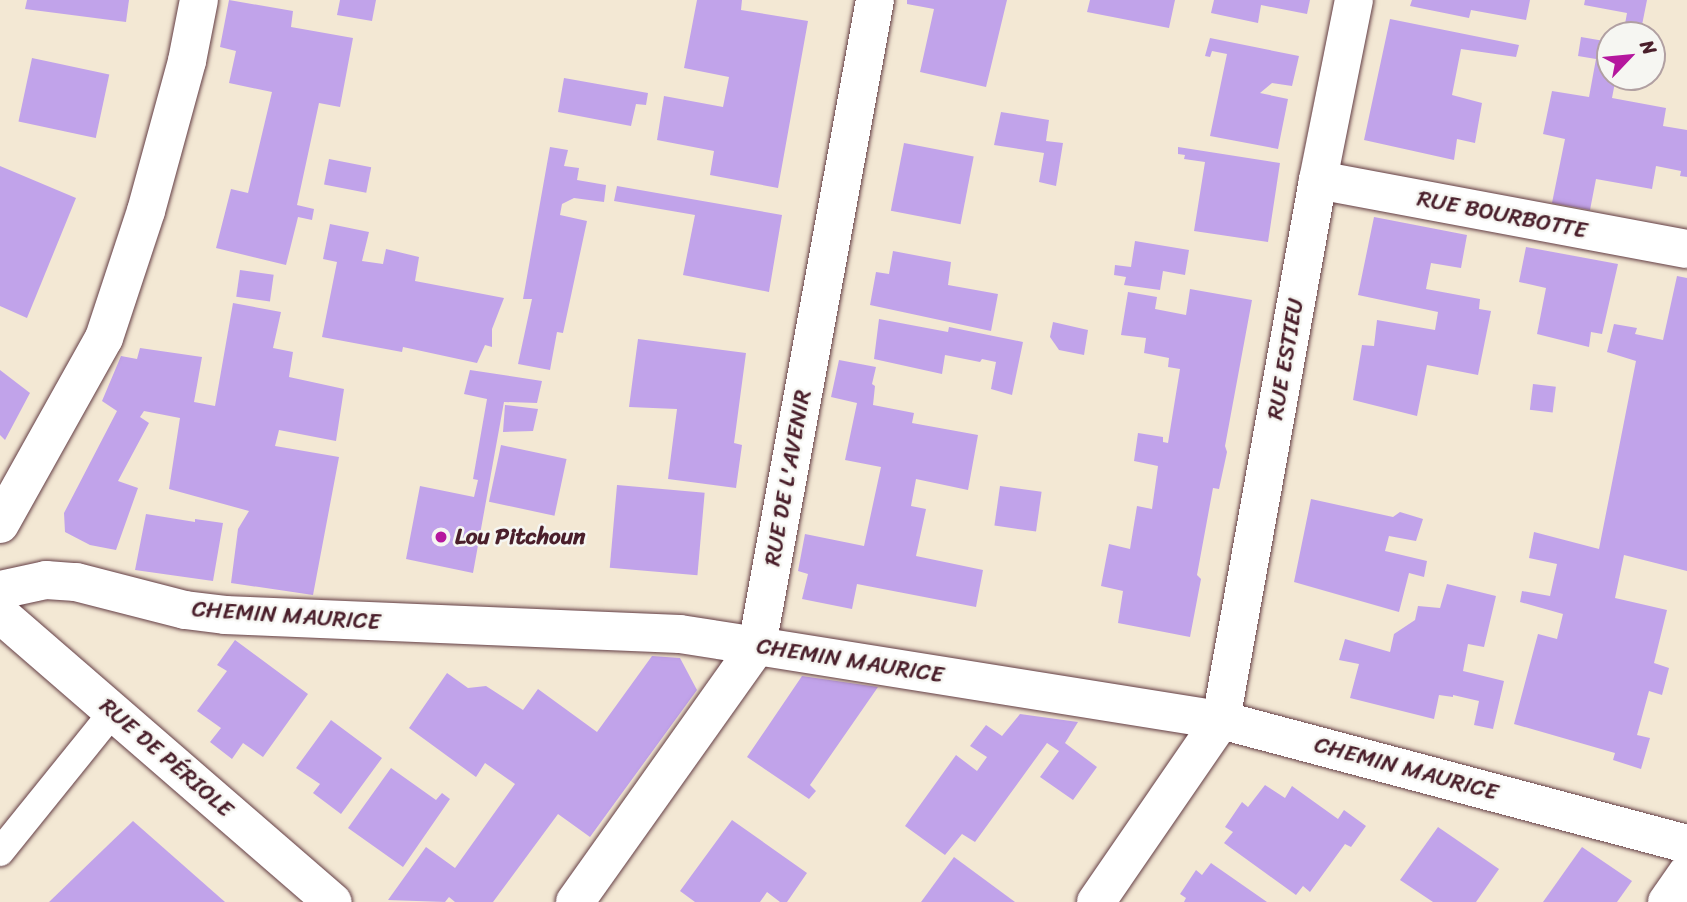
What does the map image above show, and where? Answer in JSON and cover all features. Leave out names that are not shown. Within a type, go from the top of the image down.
[{"type":"street","points":[[0,524],[104,338],[146,211],[187,61],[199,0]]},
{"type":"street","name":"RUE DE L'AVENIR","points":[[575,902],[757,646],[875,0]]},
{"type":"street","name":"RUE ESTIEU","points":[[1220,720],[1318,180],[1354,0]]},
{"type":"street","name":"RUE BOURBOTTE","points":[[1318,180],[1687,249]]},
{"type":"street","name":"CHEMIN MAURICE","points":[[0,590],[46,580],[76,582],[145,601],[225,615],[680,634],[1220,720],[1687,844]]},
{"type":"street","name":"RUE DE PÉRIOLE","points":[[0,614],[332,902]]},
{"type":"street","points":[[1096,902],[1220,720]]},
{"type":"street","points":[[1667,902],[1687,873]]},
{"type":"lane","points":[[0,852],[113,712]]},
{"type":"building","points":[[27,0],[129,0],[126,22],[25,9]]},
{"type":"building","points":[[229,0],[293,11],[291,27],[353,38],[340,107],[319,103],[297,205],[314,209],[312,220],[298,217],[286,265],[216,248],[231,189],[248,193],[272,92],[229,83],[236,51],[220,47]]},
{"type":"building","points":[[340,0],[376,0],[372,21],[337,15]]},
{"type":"building","points":[[697,0],[742,0],[741,10],[808,21],[778,188],[710,175],[714,151],[657,140],[664,96],[723,107],[729,77],[684,68]]},
{"type":"building","points":[[907,0],[1007,0],[986,87],[920,72],[934,9],[907,4]]},
{"type":"building","points":[[1090,0],[1175,0],[1169,28],[1087,12]]},
{"type":"building","points":[[1214,0],[1310,0],[1307,14],[1261,5],[1258,23],[1211,13]]},
{"type":"building","points":[[1412,0],[1530,0],[1526,20],[1471,10],[1469,18],[1410,6]]},
{"type":"building","points":[[1585,0],[1647,0],[1643,21],[1626,21],[1627,13],[1584,5]]},
{"type":"building","points":[[1390,19],[1519,45],[1516,57],[1461,49],[1452,95],[1482,103],[1475,143],[1457,139],[1454,160],[1364,140]]},
{"type":"building","points":[[1581,37],[1596,40],[1596,59],[1578,56]]},
{"type":"building","points":[[1210,38],[1299,56],[1292,86],[1272,83],[1260,93],[1288,99],[1278,149],[1210,136],[1227,54],[1212,51],[1210,57],[1205,56]]},
{"type":"building","points":[[32,58],[109,74],[96,138],[18,122]]},
{"type":"building","points":[[1596,59],[1596,91],[1613,91],[1612,98],[1666,108],[1663,126],[1687,130],[1687,177],[1680,176],[1681,171],[1656,166],[1652,189],[1596,179],[1590,210],[1552,203],[1565,139],[1543,134],[1552,91],[1589,97]]},
{"type":"building","points":[[564,78],[648,93],[646,105],[636,104],[631,126],[558,112]]},
{"type":"building","points":[[1001,112],[1049,120],[1046,141],[1063,143],[1056,186],[1039,182],[1044,153],[994,145]]},
{"type":"building","points":[[904,143],[974,157],[961,224],[891,211]]},
{"type":"building","points":[[550,147],[568,150],[564,166],[579,168],[577,180],[606,185],[604,202],[574,198],[562,204],[560,215],[587,221],[563,333],[557,332],[550,370],[518,364],[532,299],[523,299]]},
{"type":"building","points":[[1178,147],[1280,163],[1268,242],[1194,231],[1205,162],[1184,159],[1185,155],[1178,154]]},
{"type":"building","points":[[329,159],[371,167],[366,193],[324,185]]},
{"type":"building","points":[[0,166],[76,198],[27,318],[0,306]]},
{"type":"building","points":[[617,186],[782,215],[769,292],[683,275],[695,215],[614,201]]},
{"type":"building","points":[[1374,217],[1467,235],[1461,268],[1431,263],[1426,289],[1480,299],[1479,309],[1491,311],[1478,375],[1427,365],[1417,416],[1353,400],[1362,345],[1374,346],[1377,320],[1435,330],[1438,312],[1358,295]]},
{"type":"building","points":[[330,224],[369,232],[362,261],[383,264],[386,249],[419,257],[415,281],[504,298],[492,329],[492,347],[485,345],[477,363],[403,347],[402,352],[322,337],[337,262],[323,259]]},
{"type":"building","points":[[1135,241],[1189,250],[1185,275],[1163,271],[1160,290],[1124,285],[1126,277],[1114,275],[1115,265],[1131,267]]},
{"type":"building","points":[[1526,247],[1618,264],[1602,334],[1591,332],[1589,347],[1537,334],[1546,288],[1519,282]]},
{"type":"building","points":[[893,251],[951,262],[948,285],[998,294],[991,331],[870,305],[876,272],[889,274]]},
{"type":"building","points":[[240,270],[274,275],[270,301],[236,297]]},
{"type":"building","points":[[1677,276],[1687,278],[1687,571],[1624,555],[1615,598],[1667,610],[1654,663],[1669,668],[1662,695],[1649,691],[1637,735],[1650,738],[1641,769],[1613,760],[1615,753],[1514,724],[1538,634],[1557,639],[1563,614],[1520,602],[1522,591],[1550,596],[1557,564],[1529,558],[1534,532],[1599,549],[1636,361],[1607,352],[1614,324],[1637,328],[1635,334],[1663,340]]},
{"type":"building","points":[[1190,289],[1252,300],[1225,446],[1227,452],[1219,489],[1213,488],[1197,575],[1201,579],[1190,637],[1118,623],[1123,591],[1101,586],[1109,544],[1130,549],[1137,506],[1152,509],[1158,466],[1134,461],[1138,433],[1163,437],[1163,442],[1168,443],[1180,369],[1168,367],[1169,358],[1144,353],[1146,338],[1121,335],[1128,292],[1157,297],[1155,309],[1186,315]]},
{"type":"building","points":[[233,303],[281,312],[273,348],[293,352],[289,377],[344,389],[336,441],[279,430],[275,446],[339,457],[313,595],[231,583],[238,529],[249,511],[169,489],[180,418],[144,411],[140,417],[149,423],[118,481],[138,488],[116,550],[90,545],[65,532],[64,513],[117,411],[102,401],[121,356],[137,359],[140,348],[202,357],[194,402],[215,406]]},
{"type":"building","points":[[879,319],[948,332],[949,327],[1023,342],[1012,395],[991,389],[996,362],[982,359],[980,362],[945,355],[942,374],[874,359]]},
{"type":"building","points":[[1053,322],[1088,330],[1084,355],[1059,350],[1050,337]]},
{"type":"building","points":[[638,339],[746,353],[734,443],[742,445],[736,488],[668,479],[677,409],[629,407]]},
{"type":"building","points":[[839,360],[876,367],[872,384],[875,386],[873,405],[914,413],[912,423],[978,435],[968,490],[916,479],[911,506],[926,509],[916,556],[983,570],[976,607],[857,584],[852,609],[802,599],[808,574],[798,571],[805,534],[864,546],[881,467],[845,460],[857,403],[831,397]]},
{"type":"building","points":[[0,370],[30,393],[5,440],[0,435]]},
{"type":"building","points":[[470,370],[542,381],[537,403],[504,402],[473,573],[406,559],[420,486],[474,497],[478,480],[473,479],[487,399],[464,394]]},
{"type":"building","points":[[1533,384],[1556,387],[1553,413],[1530,410]]},
{"type":"building","points":[[505,405],[538,409],[533,431],[503,432]]},
{"type":"building","points":[[501,445],[567,459],[554,516],[489,502]]},
{"type":"building","points":[[617,485],[705,493],[697,575],[610,568]]},
{"type":"building","points":[[1000,486],[1042,492],[1036,531],[994,526]]},
{"type":"building","points":[[1311,499],[1393,517],[1400,512],[1423,519],[1416,541],[1389,536],[1385,551],[1427,561],[1424,577],[1409,573],[1399,612],[1294,582]]},
{"type":"building","points":[[146,514],[195,522],[195,519],[223,523],[213,581],[135,570]]},
{"type":"building","points":[[1447,584],[1496,596],[1484,647],[1468,644],[1463,671],[1504,681],[1493,729],[1474,725],[1479,701],[1453,695],[1439,695],[1434,719],[1350,698],[1359,664],[1339,660],[1345,639],[1390,652],[1394,634],[1415,620],[1418,606],[1440,608]]},
{"type":"building","points":[[235,640],[308,694],[263,757],[243,743],[232,759],[210,742],[221,728],[197,711],[227,671],[217,665]]},
{"type":"building","points":[[652,656],[680,658],[697,690],[590,837],[558,814],[493,902],[455,902],[449,897],[445,902],[388,900],[426,847],[455,868],[515,784],[485,763],[476,777],[409,728],[447,673],[468,688],[486,686],[523,710],[538,689],[597,732]]},
{"type":"building","points":[[802,676],[878,687],[810,785],[816,791],[809,799],[747,757]]},
{"type":"building","points":[[1020,714],[1078,722],[1065,743],[1097,767],[1073,800],[1040,777],[1059,751],[1047,743],[975,842],[962,834],[945,855],[905,826],[956,755],[977,771],[987,757],[970,746],[986,725],[1002,736]]},
{"type":"building","points":[[331,720],[382,758],[341,814],[313,793],[320,784],[296,768]]},
{"type":"building","points":[[391,768],[436,800],[442,793],[450,799],[403,867],[348,828]]},
{"type":"building","points":[[1265,785],[1285,798],[1292,786],[1338,819],[1344,810],[1366,826],[1351,847],[1345,844],[1310,892],[1303,886],[1296,895],[1224,843],[1233,832],[1225,827],[1242,802],[1248,807]]},
{"type":"building","points":[[732,820],[807,873],[787,902],[780,902],[767,892],[760,902],[695,902],[680,891]]},
{"type":"building","points":[[133,821],[225,902],[49,902]]},
{"type":"building","points":[[1438,827],[1499,869],[1476,902],[1433,902],[1400,880]]},
{"type":"building","points":[[1582,847],[1632,881],[1617,902],[1543,902]]},
{"type":"building","points":[[954,857],[1015,902],[921,902]]},
{"type":"building","points":[[1211,863],[1267,902],[1184,902],[1186,898],[1180,894],[1196,870],[1202,875]]},
{"type":"place","name":"Lou Pitchoun","points":[[441,537]]}]
